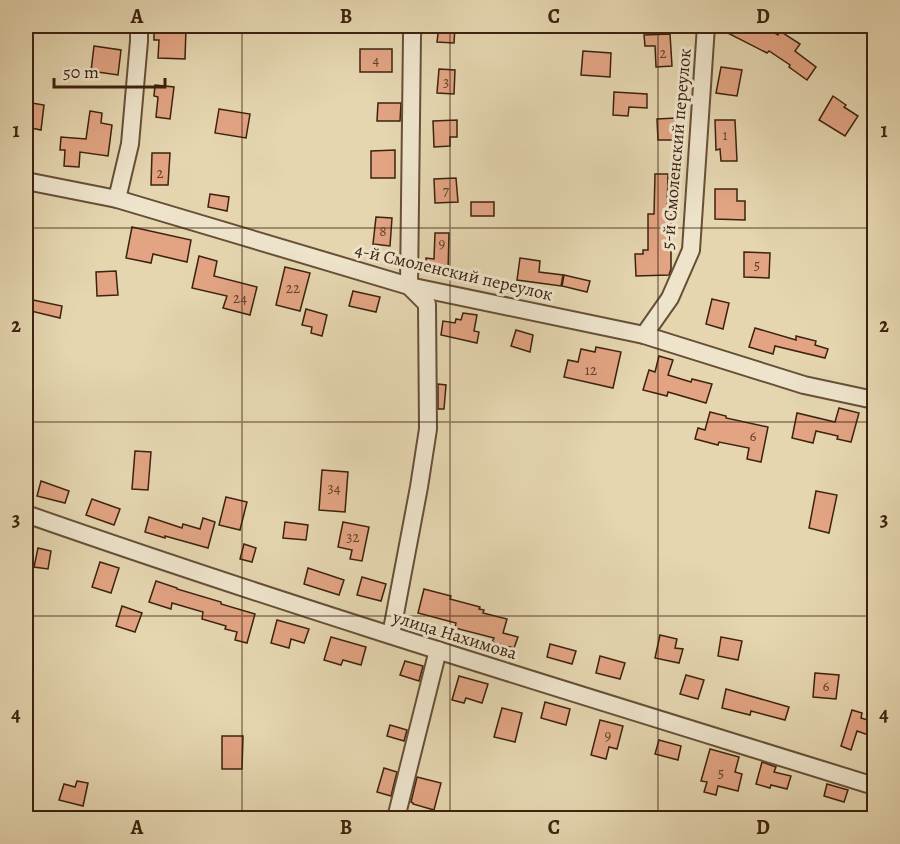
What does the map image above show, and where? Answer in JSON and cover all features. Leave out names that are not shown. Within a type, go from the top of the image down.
[{"type":"street","points":[[117,199],[130,144],[139,26]]},
{"type":"street","points":[[391,635],[428,429],[426,304],[409,286],[413,26]]},
{"type":"street","name":"5-й Смоленский переулок","points":[[644,335],[670,298],[691,250],[706,26]]},
{"type":"street","name":"4-й Смоленский переулок","points":[[26,181],[117,199],[409,286],[644,335],[804,385],[874,400]]},
{"type":"street","name":"улица Нахимова","points":[[26,514],[151,558],[391,635],[874,786]]},
{"type":"street","points":[[396,819],[438,650]]},
{"type":"building","points":[[154,26],[186,28],[185,59],[158,58],[159,40],[154,40]]},
{"type":"building","points":[[439,26],[455,26],[454,43],[437,42]]},
{"type":"building","points":[[716,26],[756,26],[778,35],[780,31],[800,44],[795,51],[816,67],[807,80],[769,51],[767,53]]},
{"type":"building","points":[[670,34],[672,66],[656,67],[655,46],[645,46],[644,35]]},
{"type":"building","points":[[94,46],[121,50],[118,75],[91,71]]},
{"type":"building","points":[[360,49],[392,49],[392,72],[360,72]]},
{"type":"building","points":[[583,51],[611,53],[610,77],[581,75]]},
{"type":"building","points":[[721,67],[742,70],[737,96],[716,93]]},
{"type":"building","points":[[439,69],[455,70],[454,94],[437,93]]},
{"type":"building","points":[[155,85],[174,87],[170,119],[156,117],[158,97],[154,96]]},
{"type":"building","points":[[614,92],[647,94],[647,108],[629,107],[628,116],[613,115]]},
{"type":"building","points":[[833,96],[858,116],[845,136],[819,120]]},
{"type":"building","points":[[26,102],[44,105],[41,130],[26,127]]},
{"type":"building","points":[[378,103],[401,103],[400,121],[377,121]]},
{"type":"building","points":[[219,109],[250,114],[246,138],[215,133]]},
{"type":"building","points":[[90,111],[102,113],[101,123],[112,125],[108,156],[80,152],[79,167],[64,166],[65,150],[60,150],[61,137],[86,139]]},
{"type":"building","points":[[676,118],[677,140],[658,140],[657,119]]},
{"type":"building","points":[[457,120],[457,137],[450,137],[450,146],[434,147],[433,121]]},
{"type":"building","points":[[715,120],[735,120],[737,161],[721,161],[720,149],[716,150]]},
{"type":"building","points":[[395,150],[395,178],[371,178],[371,151]]},
{"type":"building","points":[[152,153],[170,153],[168,185],[151,185]]},
{"type":"building","points":[[655,174],[668,174],[667,214],[671,214],[671,269],[669,275],[636,276],[635,254],[643,254],[643,250],[648,250],[648,214],[654,214]]},
{"type":"building","points":[[456,178],[458,202],[435,203],[434,179]]},
{"type":"building","points":[[715,189],[737,189],[737,201],[745,201],[745,220],[715,219]]},
{"type":"building","points":[[210,194],[229,197],[227,211],[208,207]]},
{"type":"building","points":[[471,202],[494,202],[494,216],[471,216]]},
{"type":"building","points":[[376,217],[392,218],[390,246],[373,244]]},
{"type":"building","points":[[132,227],[191,240],[187,262],[153,254],[151,263],[126,258]]},
{"type":"building","points":[[435,233],[449,233],[448,272],[426,272],[426,258],[434,259]]},
{"type":"building","points":[[744,252],[770,253],[769,278],[744,277]]},
{"type":"building","points":[[199,256],[217,261],[214,276],[257,287],[250,315],[223,308],[227,296],[192,288]]},
{"type":"building","points":[[520,258],[540,261],[539,272],[563,275],[561,286],[517,280]]},
{"type":"building","points":[[285,267],[310,273],[300,311],[276,305]]},
{"type":"building","points":[[116,271],[118,295],[97,296],[96,272]]},
{"type":"building","points":[[564,275],[590,281],[587,292],[562,286]]},
{"type":"building","points":[[353,291],[380,297],[376,312],[349,306]]},
{"type":"building","points":[[712,299],[729,303],[723,329],[706,324]]},
{"type":"building","points":[[33,300],[62,306],[60,318],[31,311]]},
{"type":"building","points":[[306,309],[327,315],[322,336],[311,333],[312,327],[302,325]]},
{"type":"building","points":[[463,313],[477,315],[474,331],[479,332],[477,343],[441,335],[443,321],[455,323],[456,319],[461,320]]},
{"type":"building","points":[[755,328],[796,340],[796,336],[816,341],[815,345],[828,349],[825,358],[775,346],[773,354],[749,347]]},
{"type":"building","points":[[516,330],[533,335],[530,352],[511,346]]},
{"type":"building","points":[[596,347],[621,352],[613,388],[564,377],[568,360],[578,362],[581,349],[595,352]]},
{"type":"building","points":[[659,356],[673,360],[668,375],[691,382],[692,379],[712,384],[706,403],[668,392],[667,396],[643,390],[649,370],[655,372]]},
{"type":"building","points":[[438,384],[446,385],[444,409],[438,409]]},
{"type":"building","points":[[839,408],[859,413],[851,442],[837,439],[838,436],[816,431],[813,443],[792,438],[797,413],[835,422]]},
{"type":"building","points":[[710,412],[726,416],[726,418],[768,427],[761,462],[747,459],[749,448],[719,442],[718,445],[695,439],[698,428],[705,430]]},
{"type":"building","points":[[135,451],[151,452],[148,490],[132,489]]},
{"type":"building","points":[[322,470],[348,472],[345,512],[319,510]]},
{"type":"building","points":[[41,481],[69,491],[65,503],[37,496]]},
{"type":"building","points":[[816,491],[837,495],[829,533],[809,528]]},
{"type":"building","points":[[226,497],[247,502],[240,530],[219,525]]},
{"type":"building","points":[[92,499],[120,509],[114,525],[86,515]]},
{"type":"building","points":[[149,517],[182,528],[183,524],[200,529],[203,518],[215,522],[208,548],[145,532]]},
{"type":"building","points":[[285,522],[308,525],[306,540],[283,538]]},
{"type":"building","points":[[343,522],[369,527],[362,561],[350,559],[352,550],[338,547]]},
{"type":"building","points":[[244,544],[256,548],[252,562],[240,559]]},
{"type":"building","points":[[38,548],[51,551],[48,569],[34,567]]},
{"type":"building","points":[[100,562],[119,568],[111,593],[92,587]]},
{"type":"building","points":[[308,568],[344,580],[339,595],[304,584]]},
{"type":"building","points":[[362,577],[386,584],[381,601],[357,595]]},
{"type":"building","points":[[156,581],[255,614],[247,643],[235,640],[237,632],[225,629],[226,626],[202,619],[203,612],[172,603],[171,609],[149,602]]},
{"type":"building","points":[[424,589],[451,596],[450,599],[480,607],[479,609],[484,610],[483,613],[507,619],[503,633],[518,637],[514,648],[492,642],[494,638],[455,628],[456,623],[418,613]]},
{"type":"building","points":[[122,606],[142,613],[135,632],[116,626]]},
{"type":"building","points":[[277,620],[309,629],[304,643],[291,639],[289,648],[271,643]]},
{"type":"building","points":[[660,635],[677,639],[675,648],[683,649],[679,663],[655,658]]},
{"type":"building","points":[[331,637],[366,647],[361,665],[343,660],[341,665],[324,660]]},
{"type":"building","points":[[721,637],[742,641],[738,660],[718,656]]},
{"type":"building","points":[[550,644],[576,651],[572,664],[547,657]]},
{"type":"building","points":[[600,656],[625,663],[620,679],[596,673]]},
{"type":"building","points":[[405,661],[423,666],[419,681],[400,675]]},
{"type":"building","points":[[815,673],[839,675],[836,699],[813,697]]},
{"type":"building","points":[[686,675],[704,680],[698,699],[680,694]]},
{"type":"building","points":[[459,676],[488,684],[482,703],[466,698],[464,703],[452,700]]},
{"type":"building","points":[[726,689],[789,707],[785,720],[751,711],[750,715],[722,708]]},
{"type":"building","points":[[545,702],[570,709],[566,725],[541,718]]},
{"type":"building","points":[[502,708],[522,713],[515,742],[494,737]]},
{"type":"building","points":[[852,710],[862,713],[861,718],[874,722],[874,737],[857,731],[851,750],[841,746]]},
{"type":"building","points":[[600,720],[623,726],[617,749],[609,747],[606,759],[591,755]]},
{"type":"building","points":[[390,725],[407,730],[404,741],[387,736]]},
{"type":"building","points":[[222,736],[243,736],[242,769],[222,769]]},
{"type":"building","points":[[659,740],[681,746],[678,760],[655,754]]},
{"type":"building","points":[[710,749],[739,757],[735,772],[742,774],[738,791],[718,786],[716,795],[704,792],[707,782],[701,781]]},
{"type":"building","points":[[762,762],[776,767],[774,772],[791,776],[787,789],[756,784]]},
{"type":"building","points":[[384,768],[397,772],[391,796],[377,792]]},
{"type":"building","points":[[417,777],[441,783],[434,810],[411,802]]},
{"type":"building","points":[[77,781],[88,783],[83,806],[59,800],[64,784],[75,787]]},
{"type":"building","points":[[827,784],[848,790],[844,802],[824,796]]}]
